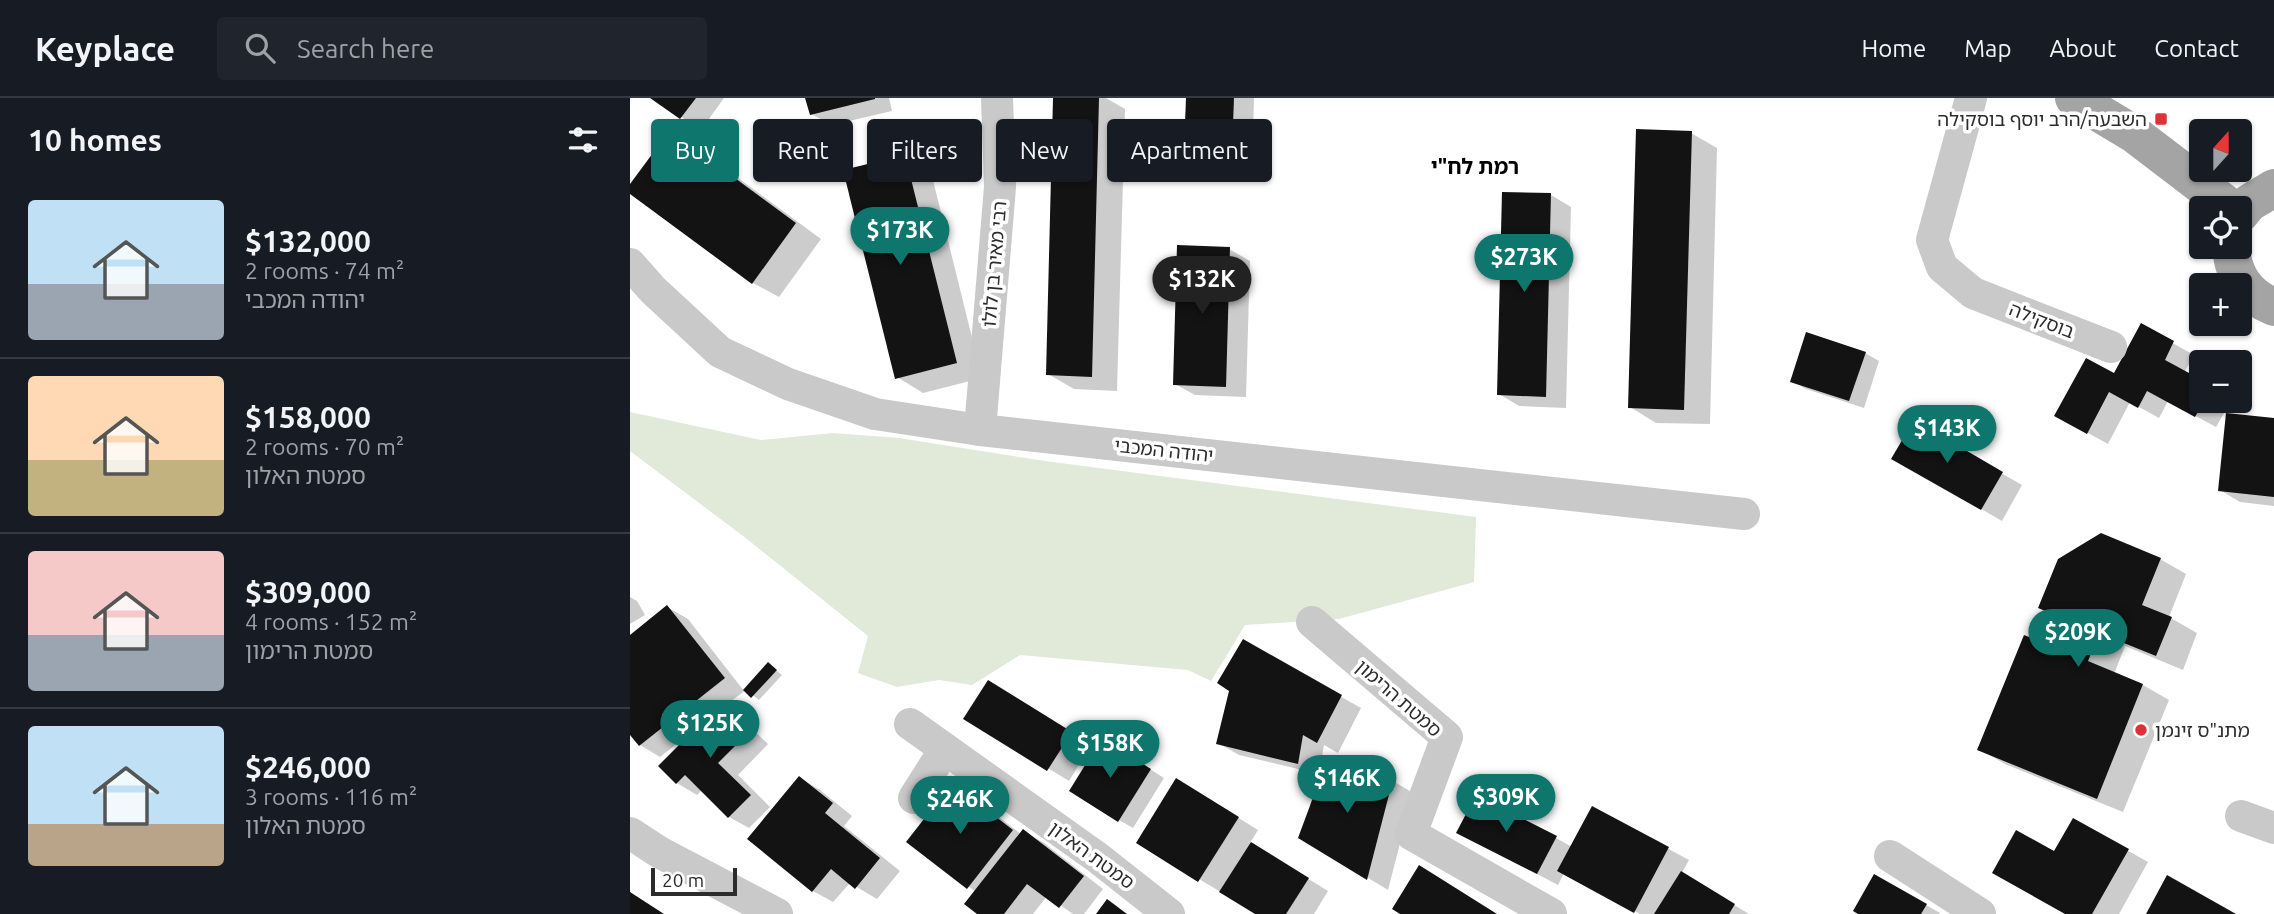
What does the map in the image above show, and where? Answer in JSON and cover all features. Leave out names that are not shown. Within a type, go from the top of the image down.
[{"type":"main road","points":[[2074,98],[2134,134],[2215,196]]},
{"type":"main road","points":[[2252,201],[2274,188]]},
{"type":"main road","points":[[2232,259],[2246,289],[2259,300],[2274,307]]},
{"type":"street","name":"רבי מאיר בן לולו","points":[[980,429],[1000,187],[997,98]]},
{"type":"street","name":"בוסקילה","points":[[1971,98],[1932,240],[1942,267],[1973,293],[2111,347]]},
{"type":"street","name":"יהודה המכבי","points":[[630,264],[653,290],[720,352],[788,384],[875,414],[980,429],[1744,513]]},
{"type":"street","name":"סמטת הרימון","points":[[1312,622],[1447,737],[1411,834],[1551,914]]},
{"type":"street","name":"סמטת האלון","points":[[910,724],[1098,859],[1169,914]]},
{"type":"street","points":[[914,798],[945,749]]},
{"type":"street","points":[[2241,816],[2274,828]]},
{"type":"street","points":[[630,833],[659,852],[777,914]]},
{"type":"street","points":[[1890,856],[1980,914]]},
{"type":"green space","points":[[630,412],[761,440],[833,433],[899,438],[1045,461],[1476,517],[1474,582],[1339,619],[1245,625],[1211,681],[1188,670],[1020,655],[972,685],[939,680],[897,687],[858,673],[868,636],[747,539],[630,451]]},
{"type":"building","points":[[650,98],[696,98],[680,119]]},
{"type":"building","points":[[805,98],[875,98],[875,99],[810,115]]},
{"type":"building","points":[[1053,98],[1099,98],[1092,377],[1046,375],[1051,182],[1093,182],[1093,119],[1052,119]]},
{"type":"building","points":[[1186,98],[1234,98],[1233,119],[1185,119]]},
{"type":"building","points":[[1636,129],[1692,131],[1684,410],[1628,408]]},
{"type":"building","points":[[651,156],[651,182],[739,181],[796,223],[752,284],[630,194],[630,184]]},
{"type":"building","points":[[867,164],[867,182],[912,182],[957,363],[895,379],[846,182],[853,182],[853,168]]},
{"type":"building","points":[[1502,192],[1551,193],[1546,397],[1497,395]]},
{"type":"building","points":[[1177,245],[1230,247],[1226,387],[1173,385]]},
{"type":"building","points":[[2141,323],[2174,341],[2165,360],[2189,373],[2189,413],[2197,413],[2195,417],[2147,391],[2138,408],[2109,392],[2087,434],[2054,416],[2086,358],[2114,373]]},
{"type":"building","points":[[1806,332],[1866,352],[1849,401],[1790,382]]},
{"type":"building","points":[[2226,413],[2274,418],[2274,497],[2218,491]]},
{"type":"building","points":[[1914,420],[2003,472],[1981,510],[1891,459]]},
{"type":"building","points":[[2101,533],[2161,558],[2142,605],[2172,617],[2156,656],[2099,633],[2088,661],[2143,684],[2097,799],[1977,750],[2024,635],[2054,647],[2065,619],[2038,608],[2058,559]]},
{"type":"building","points":[[667,605],[725,678],[639,746],[630,735],[630,635]]},
{"type":"building","points":[[1243,639],[1342,695],[1317,743],[1303,735],[1298,764],[1216,744],[1229,691],[1217,683]]},
{"type":"building","points":[[768,662],[777,670],[751,698],[743,690]]},
{"type":"building","points":[[988,680],[1072,732],[1047,771],[963,719]]},
{"type":"building","points":[[720,704],[749,732],[718,763],[751,795],[728,818],[685,775],[676,784],[658,766]]},
{"type":"building","points":[[1102,738],[1151,769],[1118,822],[1069,791]]},
{"type":"building","points":[[1328,757],[1393,779],[1367,880],[1298,838]]},
{"type":"building","points":[[799,776],[833,803],[825,813],[880,858],[855,889],[831,869],[812,892],[747,839]]},
{"type":"building","points":[[1176,778],[1239,817],[1198,882],[1136,843]]},
{"type":"building","points":[[952,783],[1013,830],[967,889],[906,842]]},
{"type":"building","points":[[1476,795],[1557,836],[1537,874],[1456,833]]},
{"type":"building","points":[[1592,806],[1669,847],[1634,913],[1557,871]]},
{"type":"building","points":[[2073,818],[2129,849],[2092,914],[2065,914],[1992,873],[2016,830],[2054,851]]},
{"type":"building","points":[[1023,829],[1084,876],[1059,908],[1027,884],[1004,914],[977,914],[964,904]]},
{"type":"building","points":[[1251,842],[1309,878],[1286,914],[1255,914],[1219,892]]},
{"type":"building","points":[[1419,865],[1497,914],[1400,914],[1392,909]]},
{"type":"building","points":[[1681,871],[1735,904],[1729,914],[1654,914]]},
{"type":"building","points":[[1874,874],[1927,904],[1921,914],[1858,914],[1853,911]]},
{"type":"building","points":[[2167,875],[2236,914],[2146,914]]},
{"type":"building","points":[[630,892],[664,914],[630,914]]},
{"type":"building","points":[[1107,899],[1127,914],[1096,914]]},
{"type":"place","name":"השבעה/הרב יוסף בוסקילה","points":[[2161,119]]},
{"type":"place","name":"מתנ\"ס זינמן","points":[[2141,730]]},
{"type":"district","name":"רמת לח\"י","points":[[1475,166]]}]
